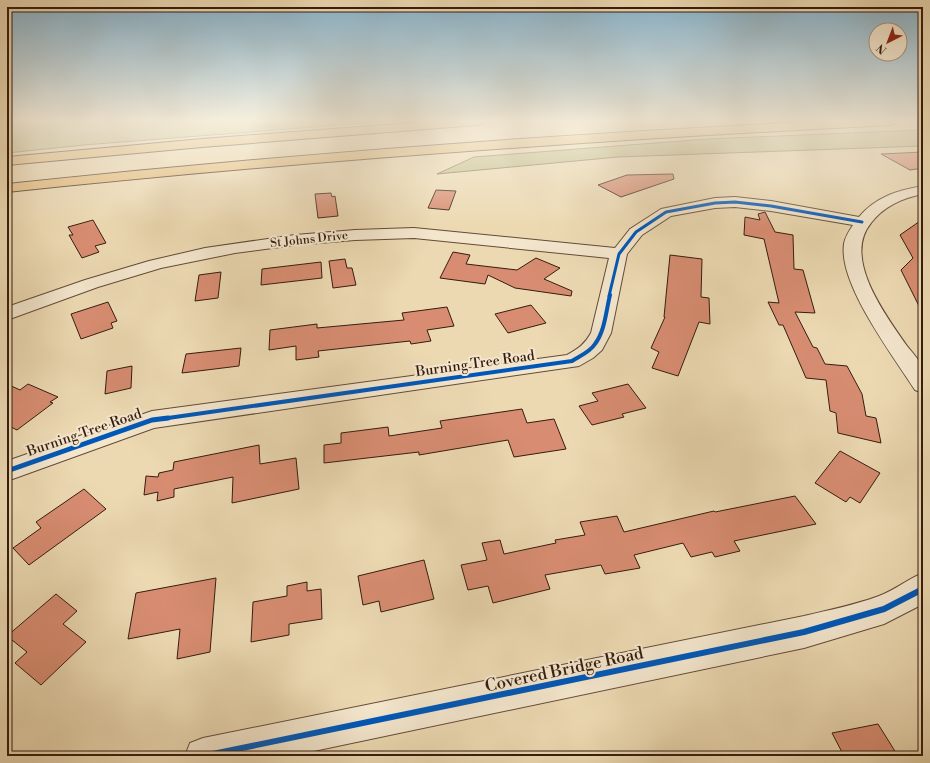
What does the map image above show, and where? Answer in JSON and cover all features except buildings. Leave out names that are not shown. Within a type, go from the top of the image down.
[{"type":"highway","points":[[7,161],[55,157]]},
{"type":"highway","points":[[7,188],[335,157]]},
{"type":"street","points":[[923,190],[892,197],[878,206],[862,222],[852,244],[852,260],[866,297],[923,384]]},
{"type":"street","name":"Burning Tree Road","points":[[7,471],[152,420],[572,361],[595,346],[601,333],[619,254],[636,232],[666,212],[715,203],[735,202],[771,206],[862,222]]},
{"type":"street","name":"St Johns Drive","points":[[7,314],[121,274],[176,259],[221,250],[337,236],[380,233],[414,233],[619,254]]},
{"type":"street","name":"Covered Bridge Road","points":[[203,756],[804,632],[884,609],[919,591],[923,587]]},
{"type":"shaded area","points":[[474,157],[479,157],[629,157],[437,174]]},
{"type":"cycle path","points":[[7,471],[152,420],[572,361],[586,353],[595,345],[601,333],[619,254],[636,232],[666,212],[715,203],[735,202],[771,206],[862,222]]},
{"type":"cycle path","points":[[203,756],[804,632],[884,609],[919,591],[923,587]]}]
